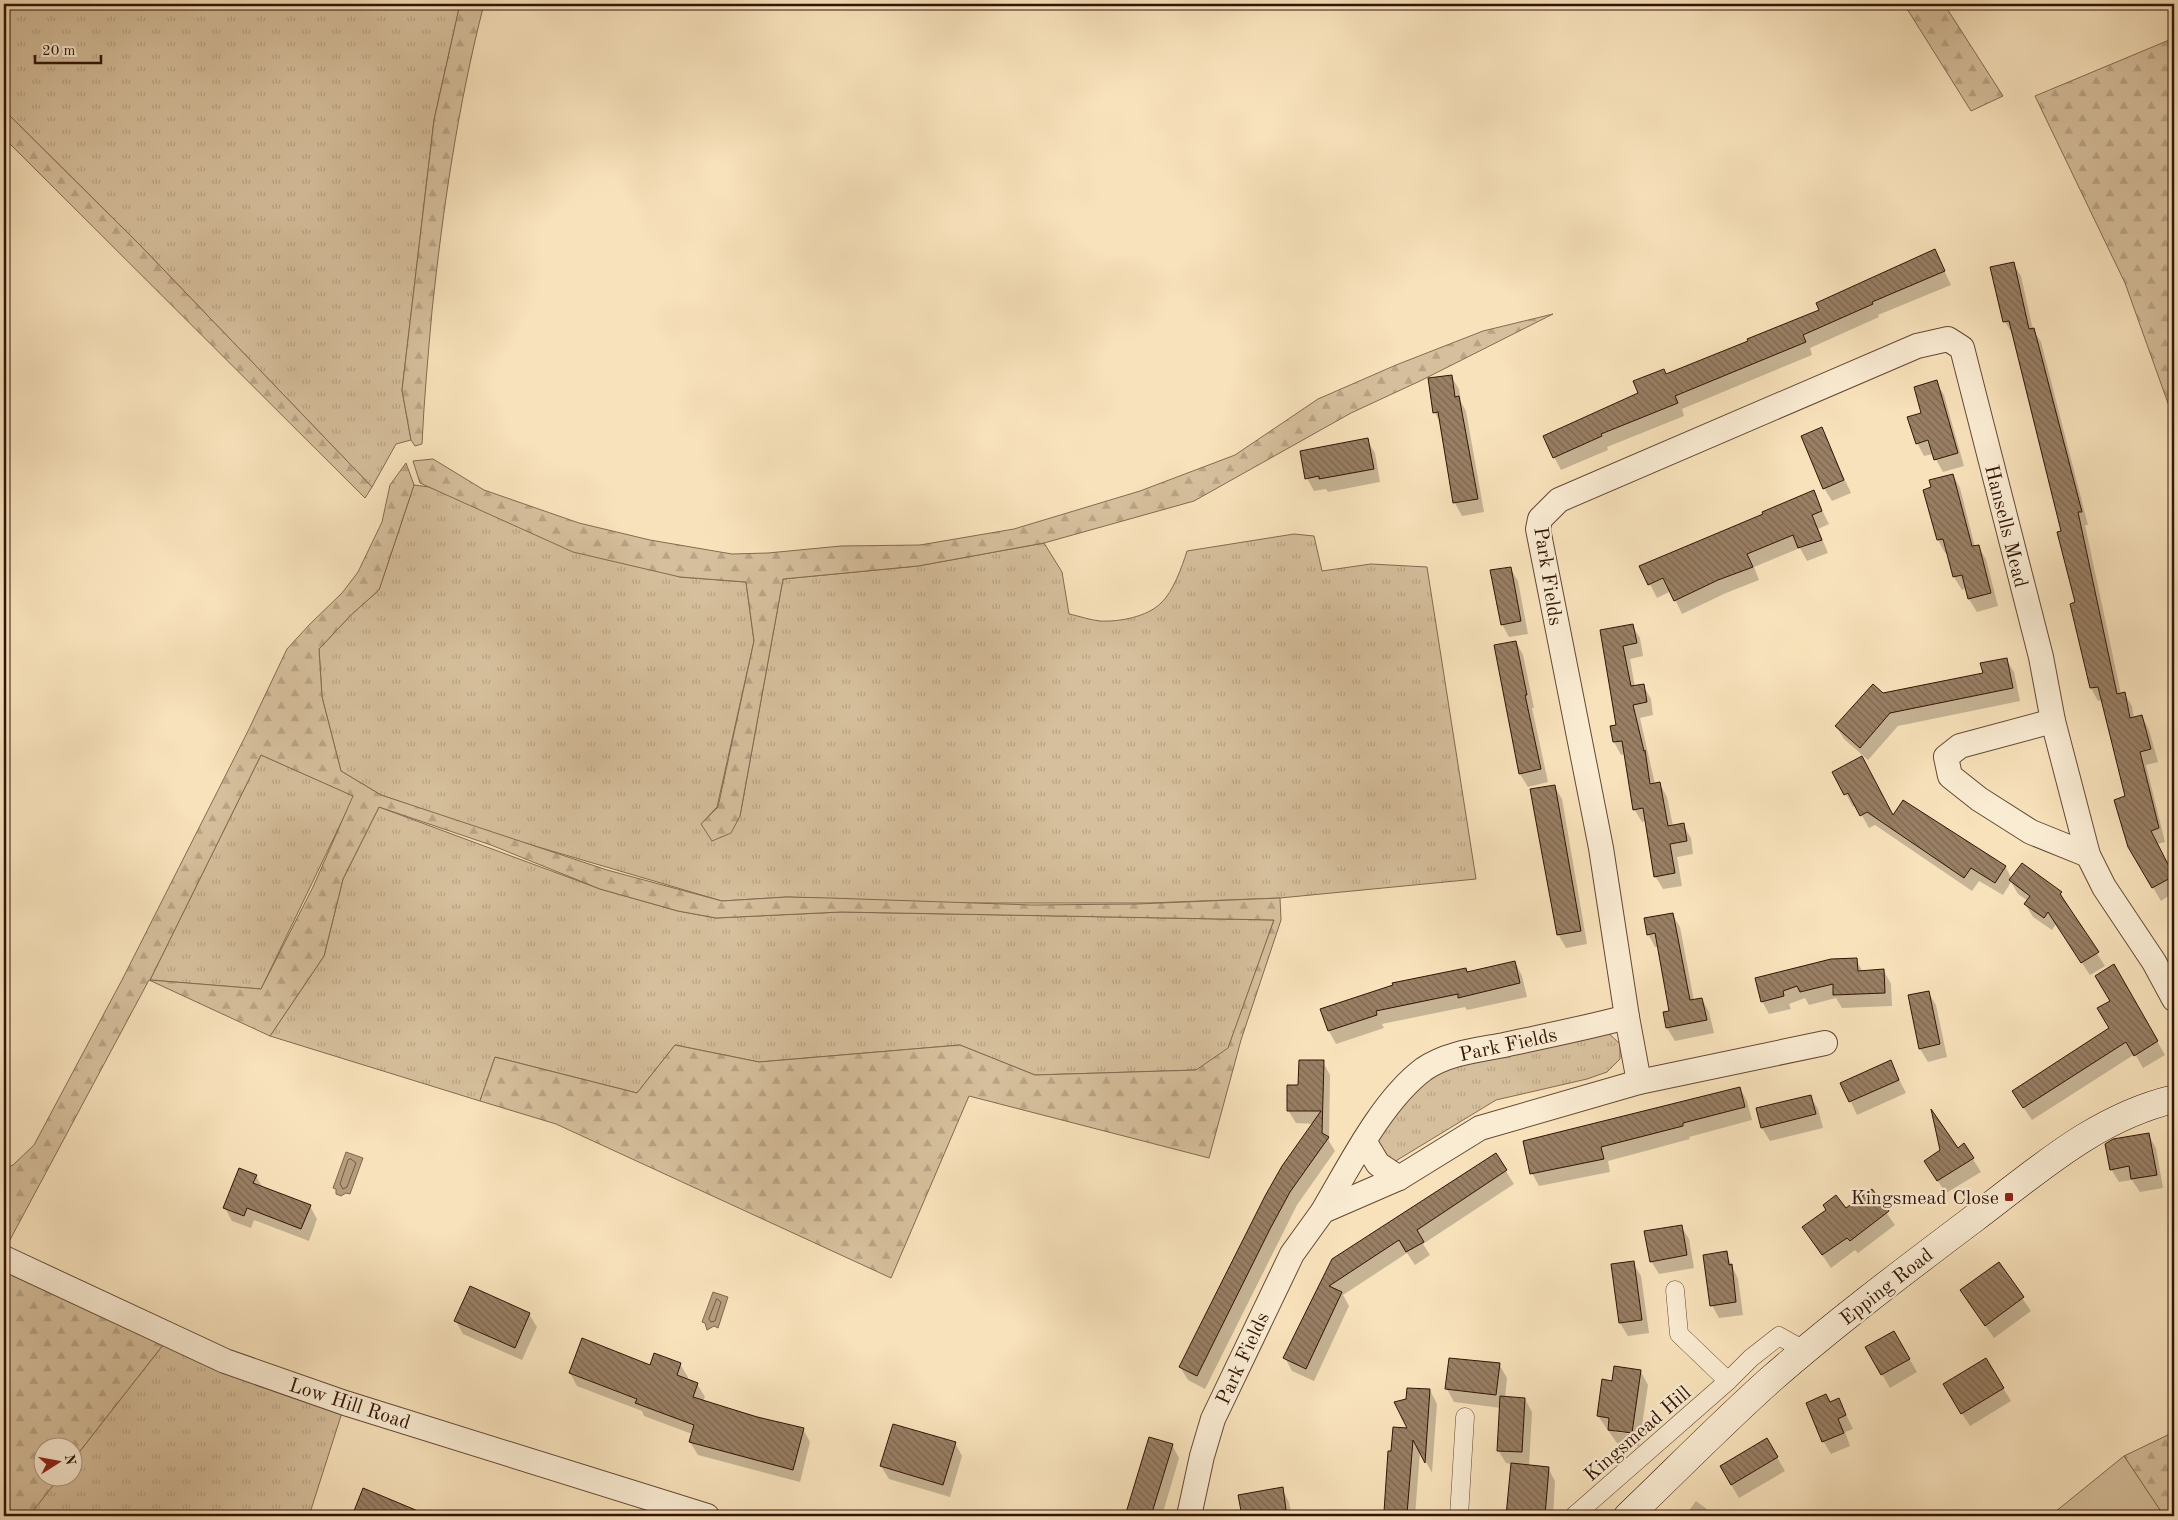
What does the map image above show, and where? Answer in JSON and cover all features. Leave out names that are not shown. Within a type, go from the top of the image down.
[{"type":"main road","name":"Epping Road","points":[[1628,1516],[1770,1380],[1914,1264],[2047,1161],[2095,1130],[2155,1104],[2174,1099]]},
{"type":"street","name":"Hansells Mead","points":[[1948,339],[1962,348],[2041,657],[2053,720],[2088,855],[2104,887],[2154,962],[2174,999]]},
{"type":"street","name":"Park Fields","points":[[1639,1082],[1602,856],[1538,528],[1540,519],[1559,500],[1917,346],[1948,339]]},
{"type":"street","points":[[2053,720],[1960,746],[1946,757],[1950,776],[1978,799],[2031,832],[2088,855]]},
{"type":"street","name":"Park Fields","points":[[1189,1516],[1202,1456],[1213,1419],[1292,1254],[1323,1211],[1364,1142],[1404,1088],[1425,1069],[1448,1057],[1596,1025],[1627,1016]]},
{"type":"street","points":[[1323,1211],[1399,1178],[1480,1128],[1639,1082],[1825,1043]]},
{"type":"street","points":[[1364,1142],[1378,1164],[1399,1178]]},
{"type":"street","name":"Low Hill Road","points":[[4,1258],[225,1361],[345,1402],[707,1516]]},
{"type":"street","points":[[1675,1290],[1679,1334],[1728,1381]]},
{"type":"street","name":"Kingsmead Hill","points":[[1574,1516],[1728,1381],[1751,1358],[1779,1336],[1806,1351]]},
{"type":"street","points":[[1459,1516],[1465,1417]]},
{"type":"green space","points":[[4,4],[460,4],[434,120],[402,390],[411,440],[396,444],[372,487],[138,243],[4,110]]},
{"type":"green space","points":[[460,4],[484,4],[466,80],[452,157],[432,311],[422,444],[415,446],[411,440],[402,390],[434,120]]},
{"type":"green space","points":[[1904,4],[1944,4],[2003,96],[1971,111]]},
{"type":"green space","points":[[2174,38],[2174,420],[2125,283],[2035,96]]},
{"type":"green space","points":[[4,110],[138,243],[372,487],[365,498],[4,138]]},
{"type":"green space","points":[[1553,314],[1420,381],[1351,413],[1194,501],[1044,543],[918,566],[783,579],[740,816],[731,833],[712,841],[701,824],[718,807],[754,641],[746,582],[680,577],[573,552],[420,483],[413,461],[433,459],[484,490],[579,523],[650,540],[732,554],[768,553],[841,546],[920,545],[1014,529],[1140,491],[1235,455],[1318,399],[1396,365],[1483,331]]},
{"type":"green space","points":[[406,463],[414,485],[379,590],[351,615],[319,649],[322,697],[341,771],[381,795],[607,870],[722,901],[787,897],[1032,905],[1137,904],[1280,898],[1281,920],[1241,1040],[1209,1158],[969,1096],[891,1278],[556,1124],[480,1101],[495,1057],[637,1093],[675,1045],[759,1062],[960,1045],[1035,1075],[1196,1070],[1228,1048],[1274,920],[841,912],[716,918],[678,911],[600,889],[491,845],[379,807],[343,879],[324,956],[270,1036],[149,980],[4,1251],[4,1169],[13,1165],[34,1145],[123,978],[249,729],[287,649],[342,593],[358,572],[382,522],[390,485]],"holes":[[[261,755],[353,796],[313,887],[261,989],[150,980]]]},
{"type":"green space","points":[[414,485],[429,487],[680,577],[746,582],[754,641],[717,807],[701,824],[740,816],[783,579],[918,566],[1044,543],[1062,572],[1069,614],[1108,621],[1141,615],[1161,603],[1180,572],[1187,551],[1294,534],[1314,536],[1322,571],[1371,564],[1427,567],[1476,879],[1280,898],[1149,903],[947,903],[787,897],[722,901],[494,834],[381,795],[341,771],[322,697],[319,649],[351,615],[379,590]]},
{"type":"green space","points":[[261,755],[354,796],[261,989],[150,980]]},
{"type":"green space","points":[[379,807],[600,889],[678,911],[716,918],[841,912],[1274,920],[1228,1049],[1197,1070],[1035,1075],[960,1045],[759,1062],[675,1045],[637,1093],[495,1057],[480,1101],[270,1036],[324,956],[343,879]]},
{"type":"green space","points":[[1604,1029],[1620,1044],[1620,1059],[1607,1072],[1587,1079],[1496,1100],[1394,1162],[1374,1144],[1425,1069]]},
{"type":"green space","points":[[4,1265],[170,1336],[82,1448],[82,1438],[32,1438],[32,1488],[51,1488],[29,1516],[4,1516]]},
{"type":"green space","points":[[170,1336],[345,1403],[309,1516],[28,1516],[51,1488],[82,1488],[82,1448]]},
{"type":"green space","points":[[2174,1432],[2174,1516],[2164,1516],[2124,1456]]},
{"type":"green space","points":[[2124,1456],[2164,1516],[2050,1516]]},
{"type":"water","points":[[346,1152],[363,1158],[350,1194],[346,1193],[341,1196],[336,1194],[336,1189],[333,1188]]},
{"type":"water","points":[[713,1292],[728,1297],[718,1328],[714,1326],[707,1330],[705,1323],[702,1322]]},
{"type":"building","points":[[1935,249],[1945,271],[1872,302],[1873,304],[1803,335],[1806,342],[1675,396],[1678,403],[1601,434],[1602,436],[1553,458],[1543,436],[1638,393],[1633,381],[1664,369],[1666,374],[1819,310],[1816,303]]},
{"type":"building","points":[[2014,262],[2029,329],[2034,328],[2082,512],[2078,512],[2117,694],[2125,692],[2130,718],[2142,715],[2151,749],[2140,752],[2159,828],[2151,831],[2174,876],[2152,888],[2128,847],[2114,800],[2125,796],[2098,687],[2090,688],[2070,604],[2075,602],[2057,532],[2061,531],[2009,321],[2003,322],[1990,267]]},
{"type":"building","points":[[1452,375],[1455,397],[1459,396],[1478,499],[1453,503],[1438,412],[1433,413],[1428,378]]},
{"type":"building","points":[[1937,380],[1958,453],[1934,460],[1928,440],[1916,444],[1907,417],[1921,413],[1914,387]]},
{"type":"building","points":[[1822,427],[1844,480],[1823,489],[1801,436]]},
{"type":"building","points":[[1368,438],[1374,469],[1319,479],[1319,476],[1305,479],[1300,451]]},
{"type":"building","points":[[1953,474],[1972,546],[1979,545],[1991,593],[1968,599],[1962,575],[1953,577],[1943,539],[1937,540],[1923,490],[1931,487],[1929,480]]},
{"type":"building","points":[[1814,490],[1822,511],[1812,515],[1822,540],[1798,548],[1793,535],[1747,554],[1753,567],[1718,580],[1674,601],[1663,578],[1648,585],[1639,566],[1763,514],[1762,512]]},
{"type":"building","points":[[1511,567],[1521,621],[1501,625],[1490,570]]},
{"type":"building","points":[[1633,624],[1637,643],[1623,646],[1631,686],[1644,684],[1647,702],[1633,705],[1645,750],[1650,784],[1660,782],[1668,826],[1684,823],[1687,841],[1670,844],[1675,873],[1654,877],[1643,808],[1633,810],[1622,741],[1613,742],[1610,726],[1616,725],[1600,630]]},
{"type":"building","points":[[1516,641],[1527,695],[1525,695],[1541,769],[1519,774],[1494,645]]},
{"type":"building","points":[[2007,658],[2013,688],[1890,713],[1860,748],[1835,726],[1873,684],[1883,693],[1983,673],[1980,663]]},
{"type":"building","points":[[1862,756],[1893,815],[1903,800],[2006,866],[1995,883],[1971,868],[1964,878],[1867,812],[1860,816],[1848,793],[1844,795],[1832,772]]},
{"type":"building","points":[[1555,785],[1581,931],[1557,935],[1530,789]]},
{"type":"building","points":[[2022,863],[2062,892],[2060,894],[2099,952],[2081,963],[2048,912],[2044,918],[2024,904],[2030,896],[2009,880]]},
{"type":"building","points":[[1673,913],[1690,1000],[1702,998],[1707,1020],[1666,1028],[1663,1012],[1669,1011],[1655,933],[1647,935],[1644,918]]},
{"type":"building","points":[[1857,958],[1858,971],[1884,969],[1885,993],[1833,995],[1833,984],[1800,992],[1797,986],[1783,991],[1784,996],[1761,1002],[1755,978],[1831,959]]},
{"type":"building","points":[[1515,961],[1520,983],[1458,998],[1458,994],[1376,1011],[1377,1015],[1328,1031],[1320,1009],[1393,985],[1392,983],[1466,968],[1467,972]]},
{"type":"building","points":[[2114,964],[2158,1041],[2134,1056],[2126,1042],[2023,1108],[2012,1091],[2109,1028],[2097,1008],[2110,1001],[2095,976]]},
{"type":"building","points":[[1929,991],[1940,1044],[1919,1049],[1908,995]]},
{"type":"building","points":[[1299,1060],[1324,1060],[1322,1133],[1329,1137],[1290,1192],[1197,1376],[1179,1367],[1265,1196],[1282,1166],[1321,1111],[1287,1111],[1287,1085],[1298,1085]]},
{"type":"building","points":[[1891,1060],[1899,1080],[1849,1102],[1840,1083]]},
{"type":"building","points":[[1740,1087],[1745,1107],[1683,1123],[1683,1126],[1601,1147],[1604,1159],[1530,1174],[1523,1141]]},
{"type":"building","points":[[1811,1095],[1816,1114],[1761,1128],[1756,1108]]},
{"type":"building","points":[[1931,1109],[1958,1148],[1964,1143],[1974,1158],[1937,1181],[1924,1161],[1940,1150]]},
{"type":"building","points":[[2149,1133],[2157,1175],[2131,1179],[2129,1166],[2110,1170],[2105,1144],[2113,1139]]},
{"type":"building","points":[[1496,1153],[1507,1170],[1417,1230],[1424,1242],[1406,1252],[1399,1240],[1329,1286],[1342,1292],[1306,1369],[1283,1358],[1332,1259]]},
{"type":"building","points":[[239,1168],[257,1175],[253,1183],[311,1205],[301,1229],[247,1208],[244,1216],[223,1208]]},
{"type":"building","points":[[1872,1189],[1889,1211],[1850,1241],[1847,1238],[1822,1255],[1802,1227],[1826,1210],[1823,1205],[1836,1195],[1846,1208]]},
{"type":"building","points":[[1682,1225],[1687,1255],[1650,1262],[1644,1231]]},
{"type":"building","points":[[1727,1251],[1729,1265],[1732,1264],[1736,1302],[1710,1306],[1703,1255]]},
{"type":"building","points":[[1634,1261],[1642,1320],[1619,1323],[1611,1264]]},
{"type":"building","points":[[1999,1262],[2024,1297],[1985,1326],[1960,1290]]},
{"type":"building","points":[[470,1286],[530,1313],[515,1348],[454,1321]]},
{"type":"building","points":[[1894,1331],[1910,1359],[1881,1375],[1865,1347]]},
{"type":"building","points":[[582,1338],[650,1365],[654,1353],[681,1363],[677,1375],[698,1383],[693,1397],[757,1417],[804,1428],[793,1470],[689,1442],[694,1425],[635,1403],[637,1399],[569,1373]]},
{"type":"building","points":[[1449,1358],[1500,1363],[1496,1395],[1445,1389]]},
{"type":"building","points":[[1986,1358],[2004,1388],[1961,1414],[1943,1384]]},
{"type":"building","points":[[1614,1366],[1641,1370],[1632,1433],[1608,1430],[1609,1418],[1597,1416],[1602,1379],[1612,1381]]},
{"type":"building","points":[[1407,1388],[1430,1389],[1425,1463],[1413,1440],[1407,1514],[1384,1512],[1388,1451],[1391,1451],[1393,1427],[1407,1428],[1394,1402],[1406,1399]]},
{"type":"building","points":[[1826,1394],[1830,1402],[1839,1398],[1846,1415],[1838,1419],[1844,1433],[1822,1442],[1806,1403]]},
{"type":"building","points":[[1500,1396],[1525,1398],[1522,1452],[1497,1451]]},
{"type":"building","points":[[893,1424],[956,1442],[943,1485],[880,1466]]},
{"type":"building","points":[[1149,1437],[1173,1444],[1151,1516],[1125,1516]]},
{"type":"building","points":[[1767,1438],[1778,1457],[1731,1485],[1720,1466]]},
{"type":"building","points":[[1511,1463],[1549,1467],[1545,1516],[1506,1516]]},
{"type":"building","points":[[1283,1487],[1286,1510],[1242,1516],[1238,1495]]},
{"type":"building","points":[[363,1488],[430,1516],[352,1516]]},
{"type":"place","name":"Kingsmead Close","points":[[2009,1197]]}]
